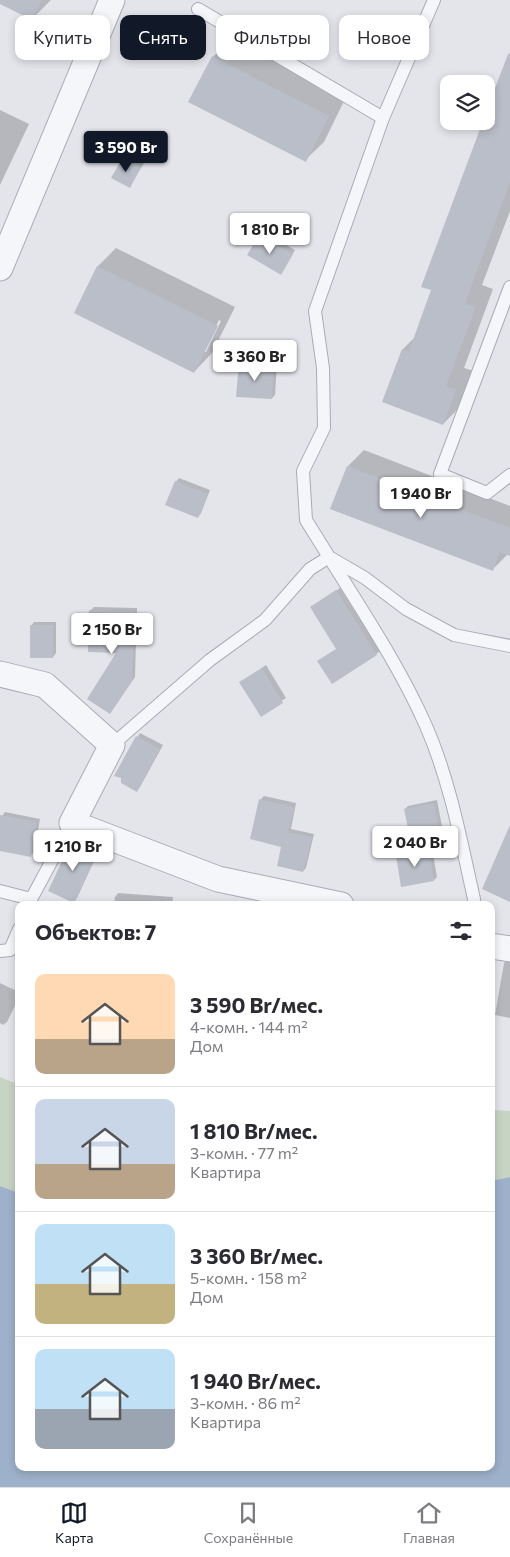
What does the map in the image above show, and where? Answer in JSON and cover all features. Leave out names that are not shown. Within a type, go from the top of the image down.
[{"type":"street","points":[[0,268],[112,0]]},
{"type":"street","points":[[0,674],[45,685],[112,745],[72,824],[218,879],[322,901]]},
{"type":"street","points":[[495,947],[510,949]]},
{"type":"lane","points":[[434,0],[383,118],[315,311],[323,368],[324,428],[303,471],[306,520],[396,667],[426,726],[449,788],[474,901]]},
{"type":"lane","points":[[198,9],[383,118]]},
{"type":"lane","points":[[510,287],[440,474],[487,493],[510,475]]},
{"type":"lane","points":[[329,557],[365,578],[406,608],[454,635],[510,646]]},
{"type":"lane","points":[[112,745],[210,660],[265,620],[310,569],[329,557]]},
{"type":"lane","points":[[31,901],[72,824]]},
{"type":"lane","points":[[0,890],[28,901]]},
{"type":"lane","points":[[0,951],[10,950],[15,938]]},
{"type":"green space","points":[[0,1077],[15,1083],[15,1192],[0,1186]]},
{"type":"green space","points":[[495,1110],[510,1111],[510,1177],[495,1180]]},
{"type":"water","points":[[510,1177],[510,1487],[0,1487],[0,1186],[15,1192],[15,1471],[495,1471],[495,1180]]},
{"type":"building","points":[[0,0],[42,0],[34,15],[22,15],[0,4]]},
{"type":"building","points":[[508,54],[510,54],[510,182],[465,303],[476,307],[446,386],[456,390],[443,425],[382,402],[402,349],[409,351],[431,290],[421,287],[480,130],[495,130],[495,88]]},
{"type":"building","points":[[212,56],[216,60],[220,60],[329,116],[306,162],[188,102]]},
{"type":"building","points":[[123,157],[141,167],[130,188],[111,178]]},
{"type":"building","points":[[259,235],[293,254],[281,275],[247,255]]},
{"type":"building","points":[[97,266],[218,326],[194,373],[74,313]]},
{"type":"building","points":[[239,364],[274,366],[272,399],[236,397]]},
{"type":"building","points":[[347,466],[510,528],[510,556],[500,552],[493,571],[330,509]]},
{"type":"building","points":[[175,481],[208,494],[198,518],[165,505]]},
{"type":"building","points":[[336,590],[377,655],[332,684],[317,661],[336,649],[310,607]]},
{"type":"building","points":[[89,610],[134,611],[132,681],[110,714],[87,699],[116,653],[88,652]]},
{"type":"building","points":[[30,625],[53,625],[53,658],[30,658]]},
{"type":"building","points":[[262,668],[283,703],[261,717],[239,682]]},
{"type":"building","points":[[136,736],[160,749],[137,792],[121,783],[121,778],[114,776]]},
{"type":"building","points":[[259,799],[294,807],[288,832],[312,837],[303,872],[277,866],[281,847],[250,839]]},
{"type":"building","points":[[434,803],[441,842],[412,848],[404,809]]},
{"type":"building","points":[[0,815],[37,822],[31,857],[0,851]]},
{"type":"building","points":[[510,825],[510,902],[482,889]]},
{"type":"building","points":[[72,840],[98,852],[75,901],[70,901],[48,891]]},
{"type":"building","points":[[429,850],[434,881],[401,887],[396,856]]}]
